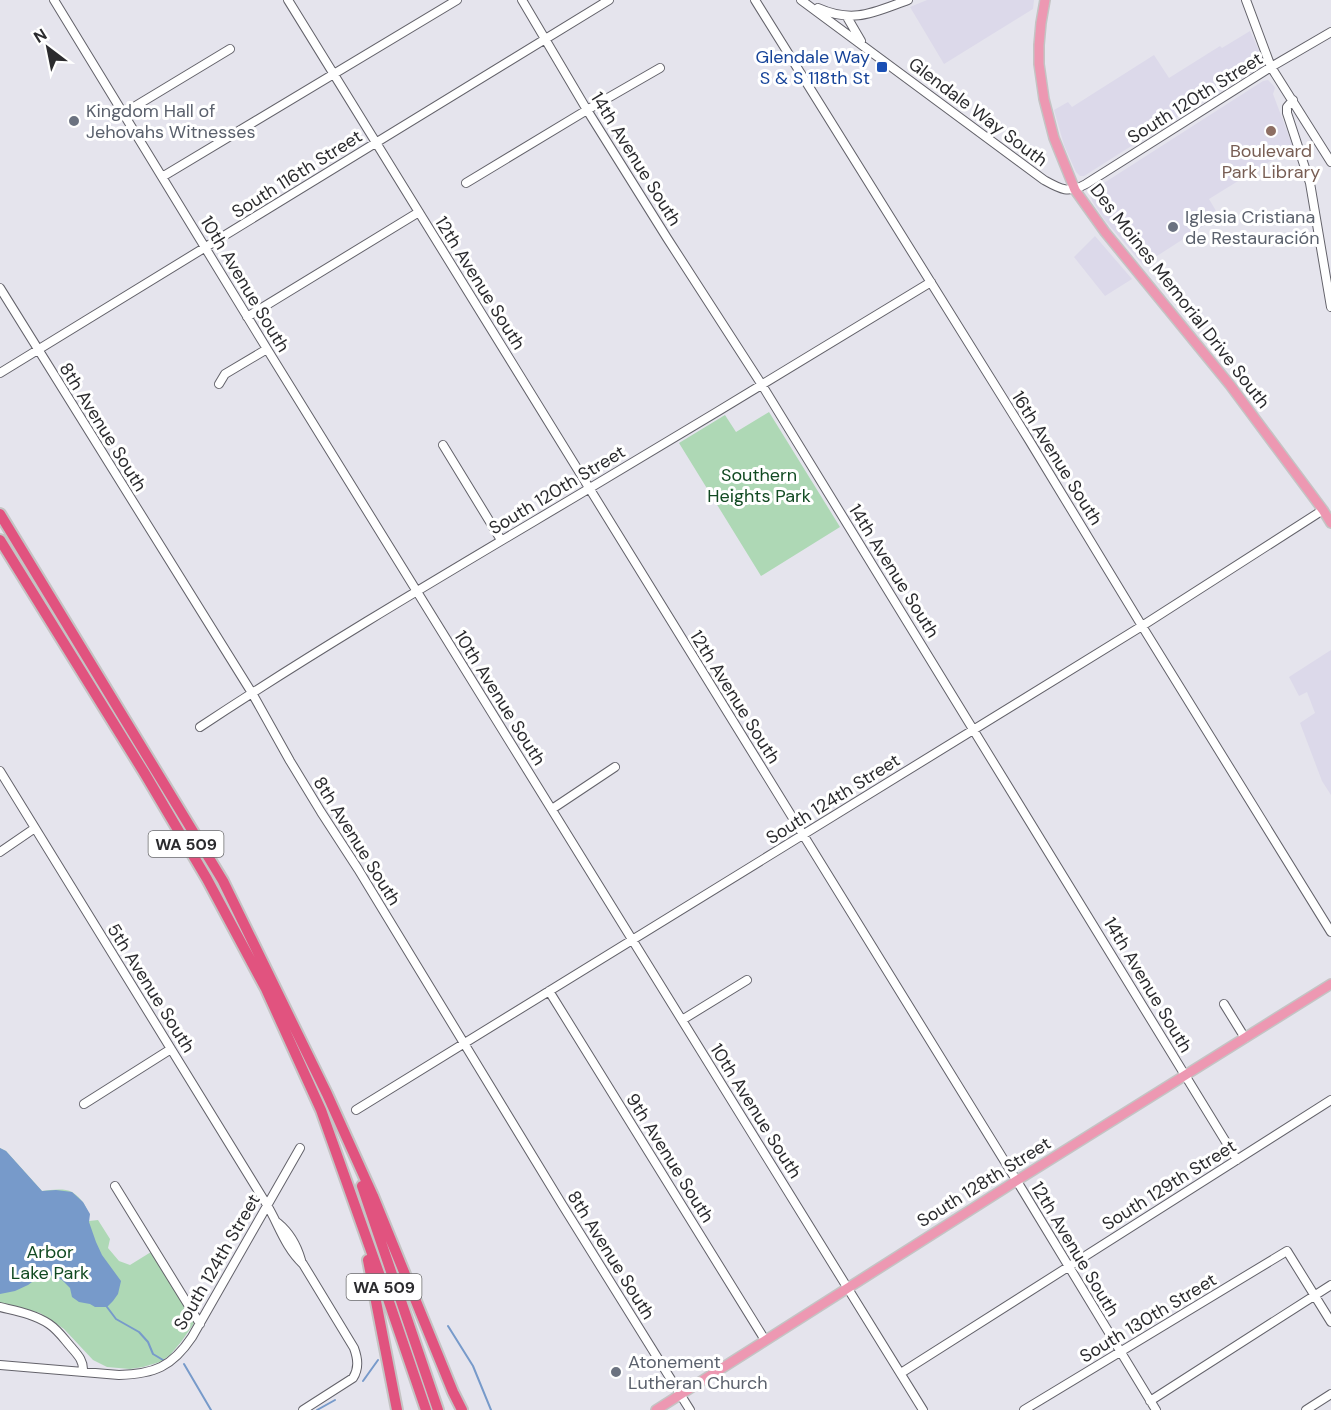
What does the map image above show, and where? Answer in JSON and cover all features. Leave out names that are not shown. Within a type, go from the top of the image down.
[{"type":"highway","name":"WA 509","points":[[0,514],[223,881],[342,1128],[438,1410]]},
{"type":"highway","name":"WA 509","points":[[0,540],[145,774],[207,879],[271,999],[321,1110],[426,1410]]},
{"type":"highway","points":[[342,1128],[373,1196],[462,1410]]},
{"type":"highway","points":[[340,1165],[361,1230],[372,1276],[396,1410]]},
{"type":"main road","name":"Des Moines Memorial Drive South","points":[[1045,0],[1039,45],[1044,99],[1054,138],[1076,190],[1105,232],[1230,385],[1331,523]]},
{"type":"main road","name":"South 128th Street","points":[[656,1410],[1331,984]]},
{"type":"street","name":"10th Avenue South","points":[[54,0],[247,317],[923,1410]]},
{"type":"street","name":"12th Avenue South","points":[[288,0],[1156,1410]]},
{"type":"street","points":[[162,177],[457,0]]},
{"type":"street","name":"14th Avenue South","points":[[522,0],[587,110],[762,385],[1237,1160]]},
{"type":"street","name":"South 116th Street","points":[[0,373],[609,0]]},
{"type":"street","name":"16th Avenue South","points":[[755,0],[1331,932]]},
{"type":"street","points":[[802,0],[826,12],[847,17],[866,15],[908,0]]},
{"type":"street","name":"Glendale Way South","points":[[802,0],[1044,180],[1068,190],[1076,190]]},
{"type":"street","points":[[1246,0],[1271,67],[1331,162]]},
{"type":"street","name":"Glendale Way South","points":[[847,17],[867,48]]},
{"type":"street","name":"South 120th Street","points":[[1076,190],[1271,67],[1331,32]]},
{"type":"street","points":[[123,113],[230,49]]},
{"type":"street","points":[[466,183],[660,68]]},
{"type":"street","points":[[1293,100],[1287,107],[1287,113],[1310,183],[1331,307]]},
{"type":"street","points":[[247,317],[419,212]]},
{"type":"street","name":"South 120th Street","points":[[200,727],[501,540],[590,489],[931,282]]},
{"type":"street","name":"8th Avenue South","points":[[0,288],[252,693],[290,761],[690,1410]]},
{"type":"street","points":[[219,384],[225,374],[267,349]]},
{"type":"street","points":[[443,445],[501,540]]},
{"type":"street","name":"South 124th Street","points":[[356,1110],[1142,626],[1323,510]]},
{"type":"street","points":[[552,809],[615,767]]},
{"type":"street","name":"5th Avenue South","points":[[0,771],[277,1221],[286,1243],[303,1264],[354,1348],[358,1365],[353,1378],[303,1410]]},
{"type":"street","points":[[0,852],[36,828]]},
{"type":"street","points":[[682,1020],[747,980]]},
{"type":"street","name":"9th Avenue South","points":[[549,991],[765,1340]]},
{"type":"street","points":[[1224,1004],[1245,1038]]},
{"type":"street","points":[[84,1104],[171,1049]]},
{"type":"street","name":"South 129th Street","points":[[901,1373],[1331,1100]]},
{"type":"street","name":"South 124th Street","points":[[0,1365],[119,1375],[149,1372],[161,1368],[184,1348],[200,1324],[300,1148]]},
{"type":"street","points":[[115,1185],[200,1324]]},
{"type":"street","name":"South 130th Street","points":[[1024,1410],[1287,1251],[1314,1295]]},
{"type":"street","points":[[1150,1401],[1331,1285]]},
{"type":"street","points":[[1314,1295],[1331,1322]]},
{"type":"street","points":[[0,1307],[49,1324],[81,1359],[83,1372]]},
{"type":"street","points":[[1306,1410],[1331,1394]]},
{"type":"shaded area","points":[[927,0],[1034,0],[1033,9],[944,64],[910,7]]},
{"type":"shaded area","points":[[1250,31],[1261,55],[1259,65],[1084,176],[1076,172],[1064,145],[1054,110],[1068,102],[1072,107],[1154,55],[1169,78],[1220,46],[1222,48]]},
{"type":"shaded area","points":[[1268,80],[1275,88],[1273,94],[1293,147],[1209,199],[1219,216],[1143,265],[1103,218],[1092,201],[1090,193],[1263,81]]},
{"type":"shaded area","points":[[1095,236],[1132,279],[1105,296],[1074,257]]},
{"type":"shaded area","points":[[1331,650],[1331,795],[1322,781],[1300,723],[1315,713],[1307,692],[1299,696],[1289,677]]},
{"type":"green space","name":"Southern Heights Park","points":[[769,412],[840,527],[761,576],[679,443],[725,415],[736,432]]},
{"type":"green space","name":"Arbor Lake Park","points":[[0,1148],[6,1151],[42,1191],[65,1190],[79,1198],[87,1209],[89,1221],[98,1220],[110,1239],[108,1248],[119,1261],[130,1265],[151,1252],[195,1322],[170,1355],[160,1362],[143,1367],[130,1369],[107,1367],[93,1360],[64,1329],[40,1313],[0,1303]]},
{"type":"water","points":[[0,1148],[6,1151],[42,1191],[72,1192],[83,1202],[90,1214],[89,1222],[102,1255],[121,1281],[118,1294],[107,1307],[95,1307],[79,1302],[72,1297],[70,1288],[62,1280],[48,1274],[40,1276],[15,1291],[0,1294]]},
{"type":"waterway","points":[[107,1307],[116,1319],[139,1332],[148,1342],[153,1354],[163,1360]]},
{"type":"waterway","points":[[448,1326],[473,1366],[491,1410]]},
{"type":"waterway","points":[[363,1381],[378,1360]]},
{"type":"waterway","points":[[184,1364],[211,1410]]},
{"type":"waterway","points":[[317,1410],[335,1400]]},
{"type":"place","name":"Glendale Way S & S 118th St","points":[[882,67]]},
{"type":"place","name":"Kingdom Hall of Jehovahs Witnesses","points":[[74,121]]},
{"type":"place","name":"Boulevard Park Library","points":[[1271,131]]},
{"type":"place","name":"Iglesia Cristiana de Restauración","points":[[1173,227]]},
{"type":"place","name":"Atonement Lutheran Church","points":[[616,1372]]}]
